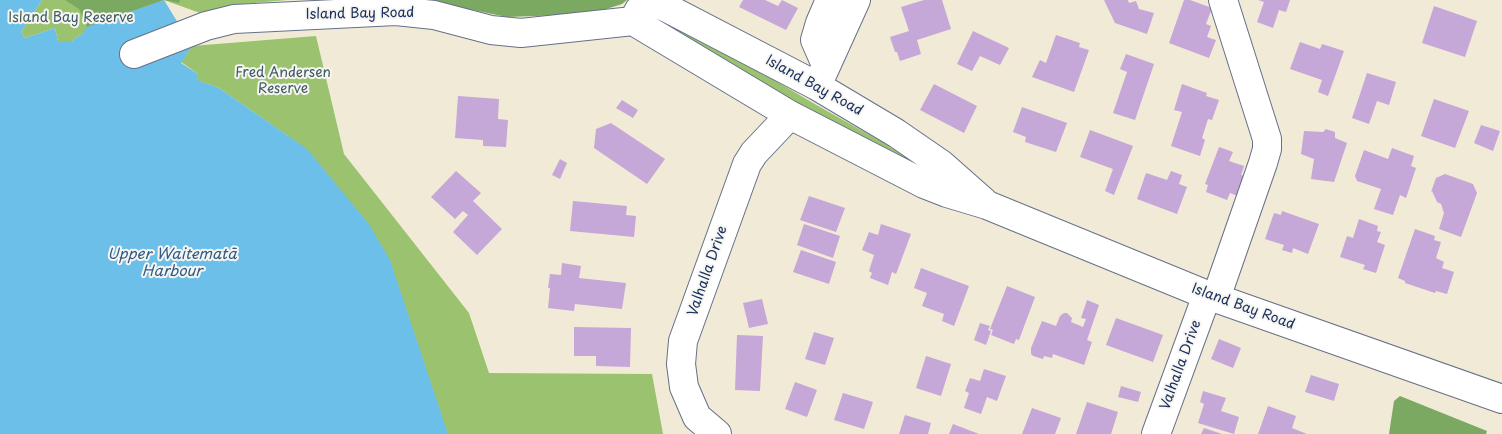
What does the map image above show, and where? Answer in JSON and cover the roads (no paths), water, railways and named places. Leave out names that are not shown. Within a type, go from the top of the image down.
[{"type":"street","points":[[822,75],[815,40],[830,0]]},
{"type":"street","points":[[822,75],[856,0]]},
{"type":"street","name":"Valhalla Drive","points":[[1156,434],[1211,297],[1267,149],[1267,139],[1223,0]]},
{"type":"street","name":"Island Bay Road","points":[[633,21],[639,10],[645,5],[660,5],[822,75],[896,133],[941,164],[987,205]]},
{"type":"street","name":"Island Bay Road","points":[[134,54],[206,26],[234,19],[396,11],[434,15],[491,30],[522,33],[633,21],[790,115],[924,184],[987,205],[1211,297],[1502,399]]},
{"type":"street","name":"Valhalla Drive","points":[[718,434],[697,417],[684,387],[681,364],[683,341],[746,164],[790,115]]},
{"type":"water","name":"Upper Waitematā Harbour","points":[[0,0],[42,0],[21,32],[25,38],[55,28],[58,41],[72,41],[83,33],[87,27],[164,0],[192,46],[181,63],[198,74],[197,80],[219,88],[307,149],[368,223],[390,260],[448,434],[0,434]]},
{"type":"park label","name":"Island Bay Reserve","points":[[71,18]]},
{"type":"park label","name":"Fred Andersen Reserve","points":[[283,82]]}]
